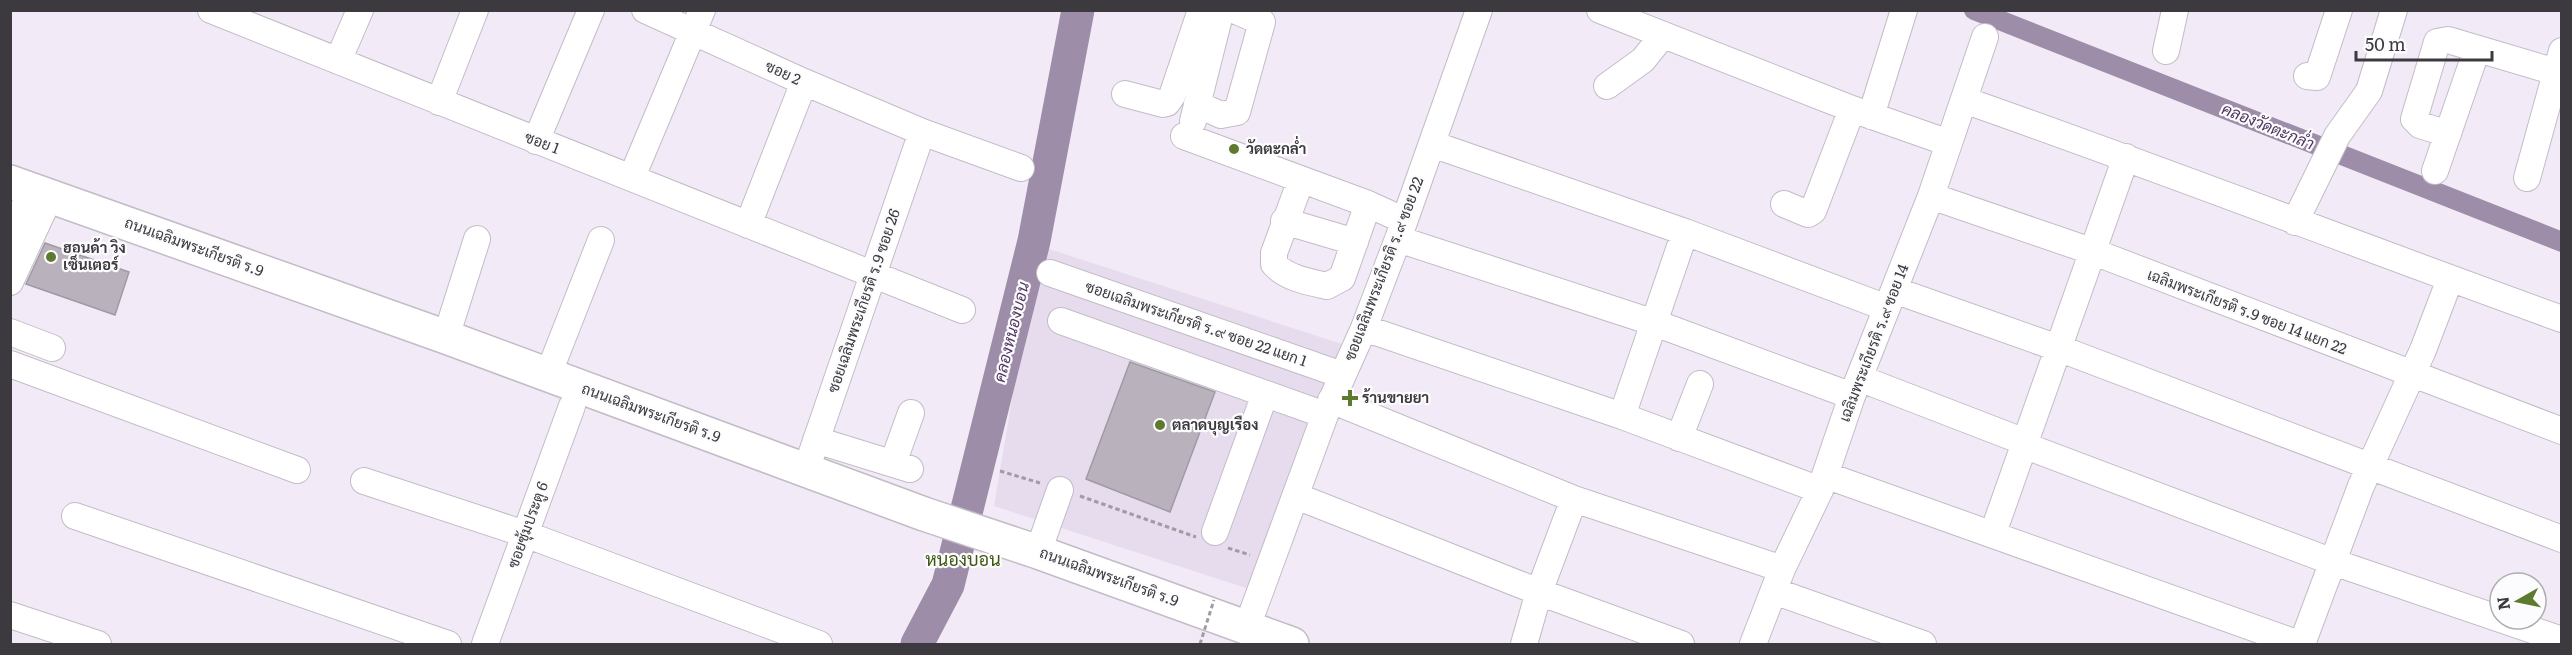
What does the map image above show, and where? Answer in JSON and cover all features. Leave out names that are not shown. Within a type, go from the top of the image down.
[{"type":"main road","name":"ถนนเฉลิมพระเกียรติ ร.9","points":[[22,200],[446,337],[548,375],[811,455],[930,526]]},
{"type":"main road","name":"ถนนเฉลิมพระเกียรติ ร.9","points":[[22,200],[572,406],[975,541],[1240,639],[1292,645]]},
{"type":"main road","name":"ถนนเฉลิมพระเกียรติ ร.9","points":[[975,541],[1038,552],[1240,639]]},
{"type":"street","name":"ซอย 1","points":[[211,10],[241,16],[338,61],[962,310]]},
{"type":"street","points":[[338,61],[360,10]]},
{"type":"street","points":[[439,102],[475,10]]},
{"type":"street","points":[[536,141],[591,10]]},
{"type":"street","name":"ซอย 2","points":[[645,10],[697,21],[804,82],[922,132],[1021,168]]},
{"type":"street","points":[[1125,94],[1163,105],[1167,103],[1172,96],[1202,10]]},
{"type":"street","points":[[1221,10],[1187,137],[1368,204],[1400,230],[1655,323],[2024,444],[2333,562],[2562,640]]},
{"type":"street","points":[[1197,104],[1221,115],[1237,112],[1264,16],[1233,10]]},
{"type":"street","name":"ซอยเฉลิมพระเกียรติ ร.๙ ซอย 22","points":[[1240,639],[1271,563],[1328,407],[1364,328],[1479,10]]},
{"type":"street","points":[[1600,10],[1861,112],[1949,143]]},
{"type":"street","points":[[1784,204],[1808,214],[1813,212],[1861,112],[1904,10]]},
{"type":"street","points":[[2166,51],[2175,10]]},
{"type":"street","points":[[2307,76],[2317,77],[2340,10]]},
{"type":"street","points":[[2295,222],[2337,136],[2369,91],[2394,10]]},
{"type":"street","points":[[632,177],[697,21]]},
{"type":"street","points":[[1607,86],[1643,60],[1663,35]]},
{"type":"street","name":"เฉลิมพระเกียรติ ร.๙ ซอย 14","points":[[1753,645],[1778,580],[1822,483],[1855,387],[1931,196],[1985,37]]},
{"type":"street","points":[[2448,134],[2420,125],[2414,119],[2437,42],[2448,40],[2477,49],[2559,62],[2527,178]]},
{"type":"street","points":[[2435,171],[2477,49]]},
{"type":"street","points":[[748,225],[804,82]]},
{"type":"street","points":[[1964,100],[2126,157],[2295,222],[2562,318]]},
{"type":"street","name":"ซอยเฉลิมพระเกียรติ ร.9 ซอย 26","points":[[811,455],[922,132]]},
{"type":"street","points":[[1432,144],[1685,232],[1891,299],[2058,348],[2562,539]]},
{"type":"street","points":[[1993,533],[2126,157]]},
{"type":"street","points":[[1301,180],[1284,221],[1274,253],[1274,264],[1279,270],[1303,280],[1327,286],[1342,278],[1368,204]]},
{"type":"street","name":"เฉลิมพระเกียรติ ร.9 ซอย 14 แยก 22","points":[[1931,196],[2094,252],[2410,375],[2562,431]]},
{"type":"street","points":[[10,238],[22,200]]},
{"type":"street","points":[[10,282],[22,200]]},
{"type":"street","points":[[1284,221],[1355,242]]},
{"type":"street","points":[[1622,416],[1685,232]]},
{"type":"street","points":[[446,337],[477,239]]},
{"type":"street","points":[[548,375],[601,240]]},
{"type":"street","name":"ซอยเฉลิมพระเกียรติ ร.๙ ซอย 22 แยก 1","points":[[1050,273],[1342,375]]},
{"type":"street","points":[[1364,328],[1622,416],[1679,438],[1993,533],[2301,645],[2369,466],[2423,350],[2450,279]]},
{"type":"street","points":[[1061,321],[1265,393],[1328,407],[1574,499],[1778,580],[1923,645]]},
{"type":"street","points":[[10,332],[52,348]]},
{"type":"street","points":[[10,364],[297,470]]},
{"type":"street","points":[[1679,438],[1700,384]]},
{"type":"street","points":[[1215,540],[1265,393]]},
{"type":"street","name":"ซอยซุ้มประตู 6","points":[[485,645],[572,406]]},
{"type":"street","points":[[811,455],[901,466],[911,413]]},
{"type":"street","points":[[363,481],[525,534],[771,636],[819,645]]},
{"type":"street","points":[[1038,552],[1060,490]]},
{"type":"street","points":[[1296,496],[1539,592],[1681,645]]},
{"type":"street","points":[[1524,645],[1539,592],[1574,499]]},
{"type":"street","points":[[75,516],[448,645]]},
{"type":"street","points":[[10,615],[98,645]]},
{"type":"path","points":[[1000,471],[1215,540],[1271,563]]},
{"type":"path","points":[[1200,645],[1214,600]]},
{"type":"shaded area","name":"ตลาดบุญเรือง","points":[[1040,246],[1342,344],[1252,590],[994,506],[1029,297]]},
{"type":"building","points":[[45,243],[129,272],[115,315],[26,284]]},
{"type":"building","points":[[1130,362],[1215,392],[1170,512],[1086,479]]},
{"type":"waterway","name":"คลองหนองบอน","points":[[917,644],[948,585],[1034,241],[1078,10]]},
{"type":"waterway","name":"คลองวัดตะกล่ำ","points":[[1974,10],[2562,242]]},
{"type":"place","name":"วัดตะกล่ำ","points":[[1234,149]]},
{"type":"place","name":"ฮอนด้า วิง เซ็นเตอร์","points":[[51,257]]},
{"type":"place","name":"ร้านขายยา","points":[[1350,398]]},
{"type":"place","name":"ตลาดบุญเรือง","points":[[1160,425]]},
{"type":"district","name":"หนองบอน","points":[[963,560]]}]
